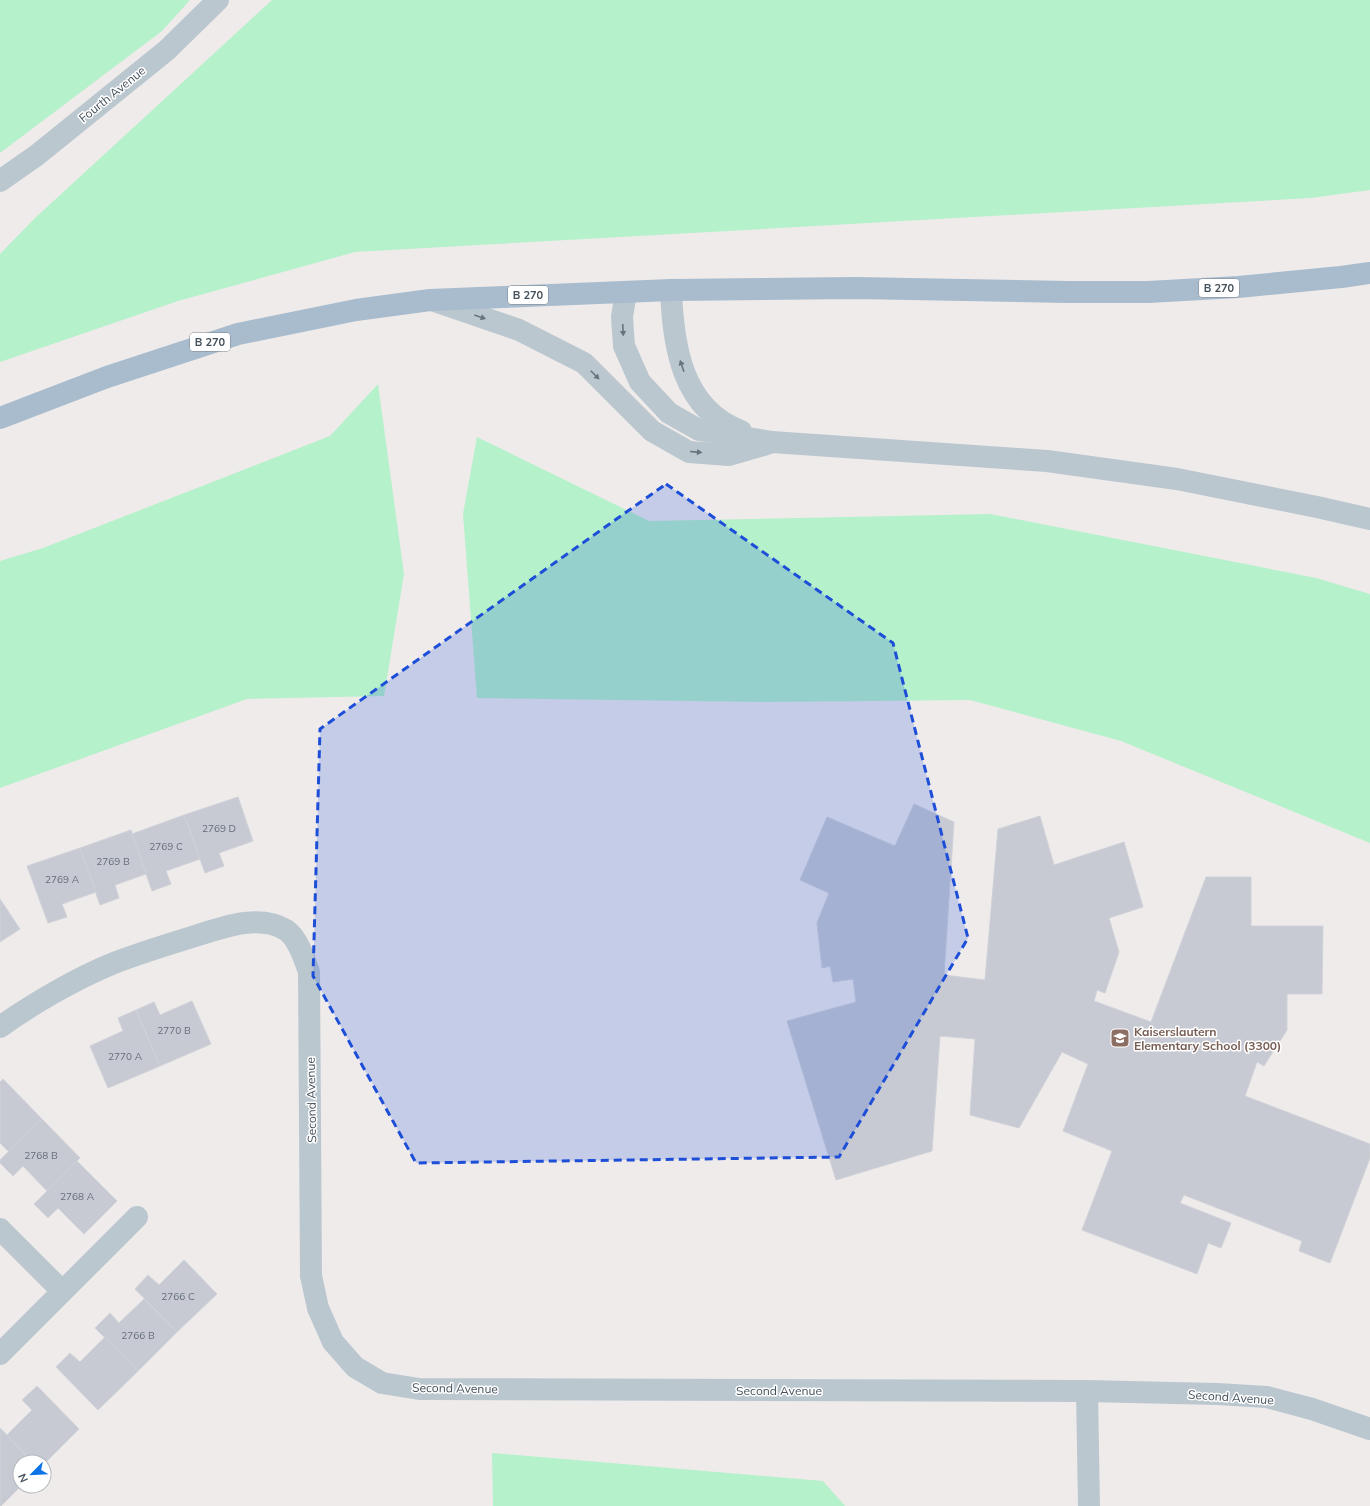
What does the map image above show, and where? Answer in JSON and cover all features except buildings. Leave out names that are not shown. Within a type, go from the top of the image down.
[{"type":"main road","name":"B 270","points":[[0,418],[107,377],[238,334],[356,310],[430,300],[671,290],[856,288],[1148,292],[1238,287],[1370,273]]},
{"type":"street","name":"Fourth Avenue","points":[[0,181],[37,155],[167,50],[218,0]]},
{"type":"street","points":[[671,290],[672,321],[677,352],[684,373],[699,401],[714,417],[731,427],[772,442]]},
{"type":"street","points":[[626,292],[622,317],[624,346],[640,382],[669,413],[699,430],[772,442],[1047,461],[1177,479],[1310,505],[1370,519]]},
{"type":"street","points":[[430,300],[519,330],[584,363],[652,431],[689,452],[729,455],[772,442]]},
{"type":"street","name":"Second Avenue","points":[[0,1027],[63,988],[113,964],[166,944],[221,928],[255,922],[273,924],[288,931],[301,949],[309,972],[312,1230],[311,1276],[318,1308],[332,1342],[355,1367],[382,1383],[419,1389],[1087,1391],[1217,1394],[1267,1397],[1312,1409],[1370,1429]]},
{"type":"street","points":[[0,1354],[137,1217]]},
{"type":"street","points":[[0,1229],[62,1291]]},
{"type":"street","points":[[1087,1391],[1089,1506]]},
{"type":"highlighted area","points":[[666,484],[893,643],[968,938],[839,1157],[416,1163],[313,976],[320,729]]},
{"type":"green space","points":[[0,0],[190,0],[162,31],[0,153]]},
{"type":"green space","points":[[272,0],[1370,0],[1370,190],[1311,198],[355,252],[178,301],[0,362],[0,254],[34,219]]},
{"type":"green space","points":[[378,384],[404,574],[384,696],[247,699],[0,788],[0,561],[43,548],[330,436]]},
{"type":"green space","points":[[477,437],[649,521],[990,514],[1316,578],[1370,594],[1370,843],[1121,741],[970,700],[767,702],[477,698],[463,514]]},
{"type":"green space","points":[[492,1453],[823,1481],[845,1506],[493,1506]]},
{"type":"place","name":"Kaiserslautern Elementary School (3300)","points":[[1120,1038]]}]
